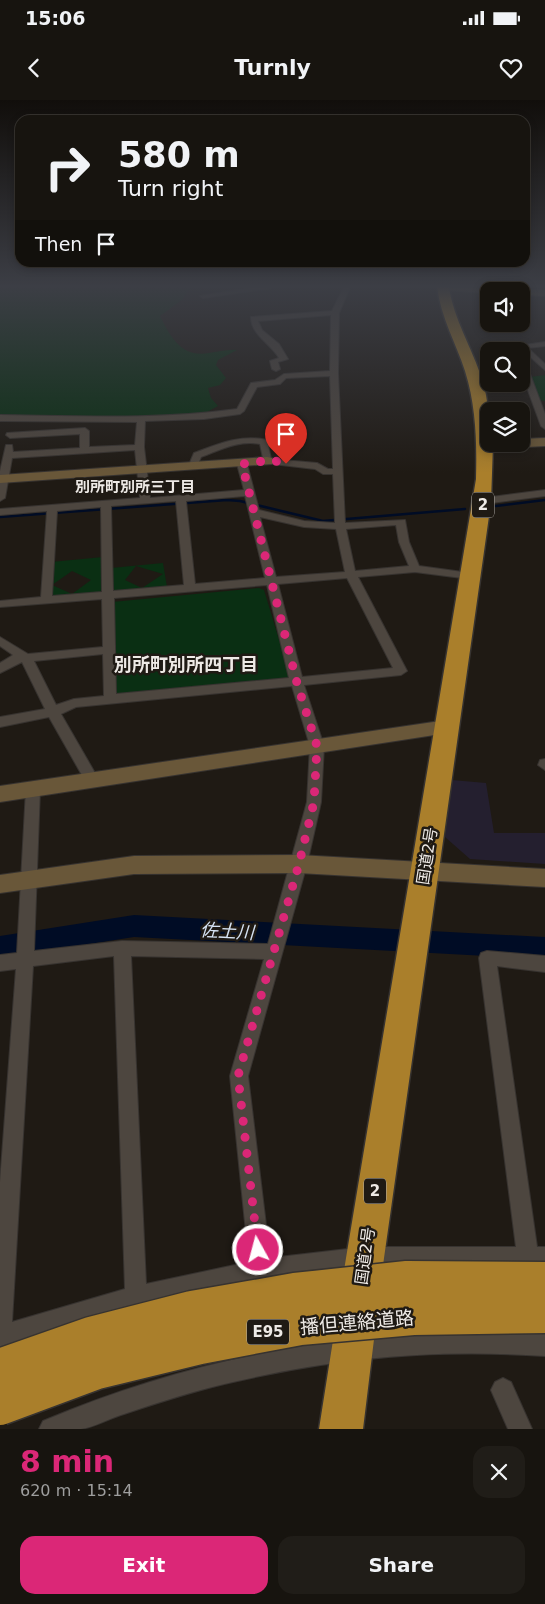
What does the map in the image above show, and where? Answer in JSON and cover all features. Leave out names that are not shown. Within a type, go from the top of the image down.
[{"type":"highway","name":"国道2号","points":[[467,349],[480,374]]},
{"type":"highway","name":"国道2号","points":[[341,1429],[354,1348],[364,1258],[470,576],[484,501],[486,452]]},
{"type":"highway","name":"播但連絡道路","points":[[0,1368],[91,1336],[192,1310],[294,1292],[539,1265]]},
{"type":"highway","name":"播但連絡道路","points":[[0,1406],[97,1370],[200,1345],[300,1326],[413,1316],[545,1314]]},
{"type":"street","points":[[276,369],[274,361],[284,359],[278,349]]},
{"type":"street","points":[[0,722],[53,712],[74,703],[110,698],[297,683],[401,671],[351,575],[340,526],[334,349]]},
{"type":"street","points":[[525,349],[545,368]]},
{"type":"street","points":[[0,418],[141,419],[204,416],[240,411],[254,385],[277,382],[284,376],[334,372]]},
{"type":"street","points":[[530,373],[545,372]]},
{"type":"street","points":[[530,384],[541,403],[545,426]]},
{"type":"street","points":[[0,498],[2,479],[8,455],[11,417]]},
{"type":"street","points":[[141,419],[139,447],[145,501]]},
{"type":"street","points":[[10,435],[84,431],[84,450]]},
{"type":"street","points":[[193,466],[197,455],[229,443],[251,439],[264,442],[267,461]]},
{"type":"street","points":[[530,443],[545,442]]},
{"type":"street","points":[[8,455],[139,447]]},
{"type":"street","points":[[2,479],[267,461],[317,466],[326,472],[338,471]]},
{"type":"street","points":[[242,464],[270,582],[297,683],[317,746],[314,802],[299,864],[238,1076],[261,1270]]},
{"type":"street","points":[[0,512],[248,493]]},
{"type":"street","points":[[484,501],[545,494]]},
{"type":"street","points":[[182,498],[190,588]]},
{"type":"street","points":[[106,504],[110,698]]},
{"type":"street","points":[[46,600],[52,508]]},
{"type":"street","points":[[253,512],[304,524],[340,526],[401,522],[404,542],[415,568]]},
{"type":"street","points":[[0,604],[415,568],[470,576]]},
{"type":"street","points":[[0,641],[26,658],[53,712],[92,780]]},
{"type":"street","points":[[0,669],[15,659],[108,650]]},
{"type":"street","points":[[0,794],[447,726]]},
{"type":"street","points":[[0,1331],[26,948],[33,789]]},
{"type":"street","points":[[0,884],[134,865],[299,864],[545,878]]},
{"type":"street","points":[[0,963],[26,948],[122,948],[275,942]]},
{"type":"street","points":[[122,948],[136,1297]]},
{"type":"street","points":[[0,1337],[136,1297],[261,1270],[364,1258],[539,1265],[487,958],[545,964]]},
{"type":"street","points":[[56,1428],[210,1374],[354,1348],[498,1340],[545,1345]]},
{"type":"street","points":[[503,1390],[520,1429]]},
{"type":"shaded area","points":[[452,780],[486,783],[494,833],[545,833],[545,864],[470,859],[445,837]]},
{"type":"green space","points":[[0,349],[185,349],[200,354],[237,350],[218,360],[216,365],[226,378],[220,385],[208,388],[211,398],[218,406],[205,413],[81,419],[14,418],[0,415]]},
{"type":"green space","points":[[545,375],[545,401],[538,400],[530,377]]},
{"type":"green space","points":[[103,557],[103,590],[98,593],[56,596],[51,594],[51,562]],"holes":[[[72,571],[91,580],[72,594],[52,585]]]},
{"type":"green space","points":[[163,563],[167,587],[117,592],[112,589],[111,568]],"holes":[[[136,566],[163,574],[142,588],[125,580]]]},
{"type":"green space","points":[[259,588],[264,590],[290,676],[285,680],[118,695],[112,691],[112,602]]},
{"type":"waterway","points":[[0,517],[227,500],[240,501],[323,521],[465,509]]},
{"type":"waterway","points":[[496,506],[545,500]]},
{"type":"waterway","name":"佐土川","points":[[0,947],[134,926],[545,948]]},
{"type":"district","name":"別所町別所三丁目","points":[[135,487]]},
{"type":"district","name":"別所町別所四丁目","points":[[186,664]]},
{"type":"route","points":[[258,1250],[238,1076],[272,952],[299,864],[314,802],[317,746],[297,683],[270,582],[242,464],[272,460],[286,464]]}]
